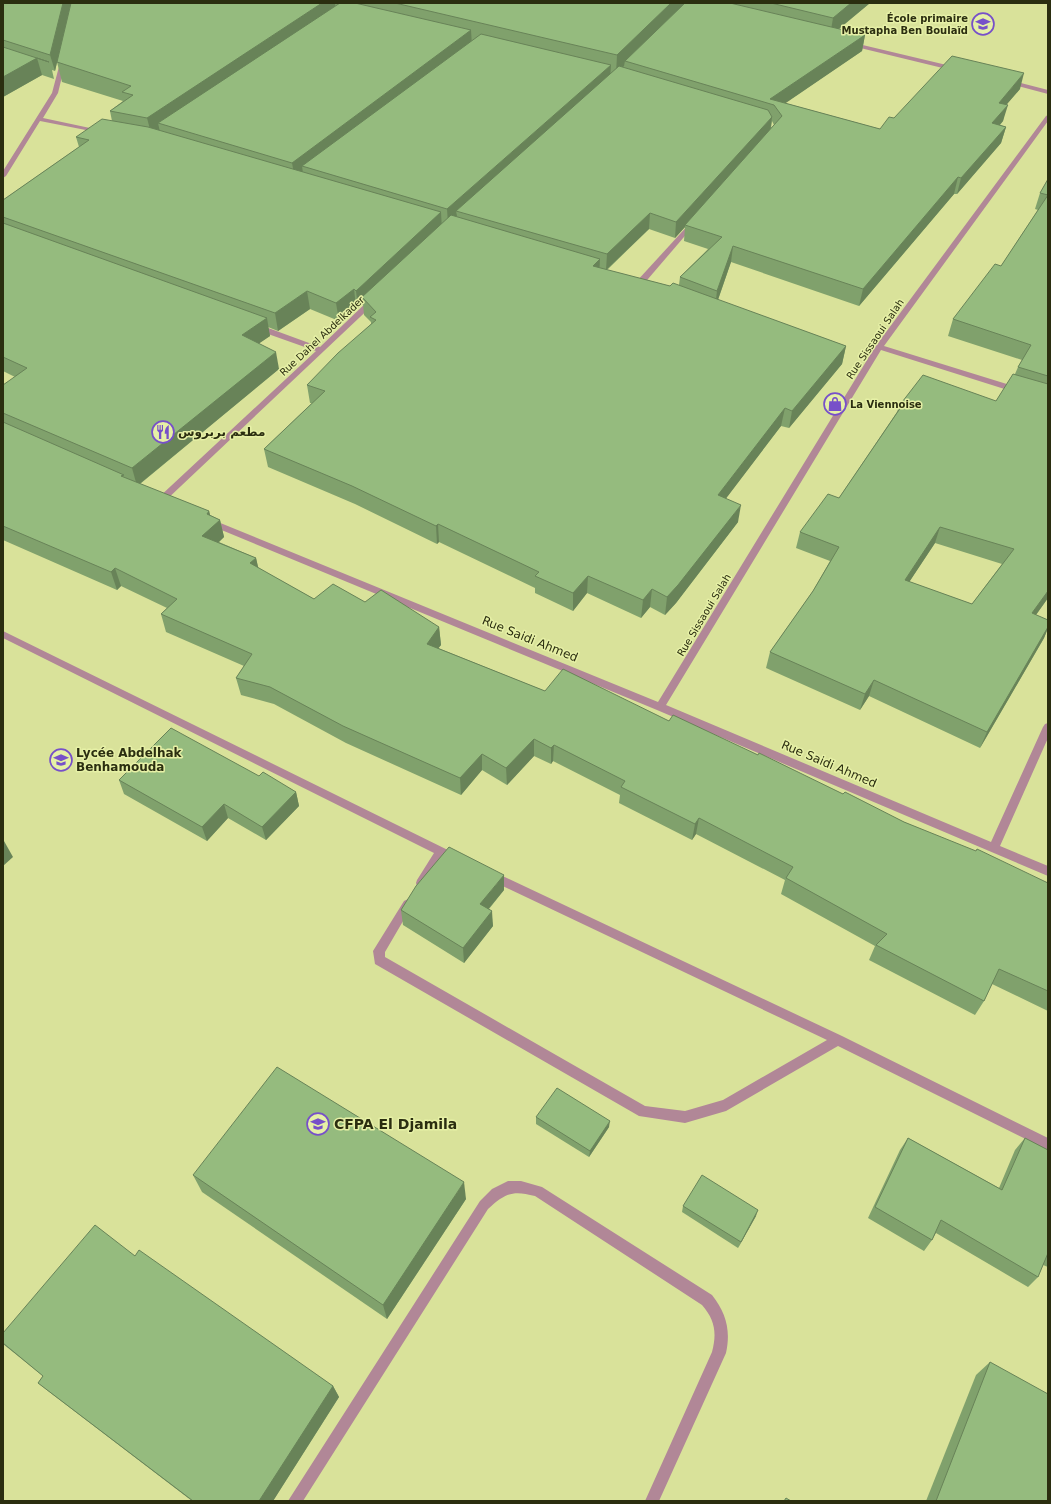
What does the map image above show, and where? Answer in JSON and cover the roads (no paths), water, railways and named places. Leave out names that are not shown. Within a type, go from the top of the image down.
[{"type":"street","points":[[846,43],[963,71]]},
{"type":"street","points":[[3,176],[55,93],[64,55]]},
{"type":"street","points":[[52,74],[59,76]]},
{"type":"street","points":[[1001,80],[1048,92]]},
{"type":"street","name":"Rue Sissaoui Salah","points":[[660,707],[879,348],[1048,117]]},
{"type":"street","points":[[39,119],[107,132]]},
{"type":"street","points":[[632,281],[643,285],[696,220]]},
{"type":"street","name":"Rue Dahel Abdelkader","points":[[160,501],[378,297]]},
{"type":"street","points":[[247,323],[321,350]]},
{"type":"street","points":[[879,348],[1026,393]]},
{"type":"street","name":"Rue Saidi Ahmed","points":[[204,519],[660,707],[1048,871]]},
{"type":"street","points":[[3,634],[463,862]]},
{"type":"street","points":[[994,848],[1048,727]]},
{"type":"street","points":[[441,852],[379,950],[379,960],[644,1112],[685,1117],[726,1105],[838,1040]]},
{"type":"street","points":[[484,872],[838,1040],[1048,1144]]},
{"type":"street","points":[[295,1501],[484,1205],[494,1194],[508,1186],[523,1186],[538,1191],[707,1300],[717,1311],[722,1325],[723,1340],[719,1353],[652,1501]]},
{"type":"place","name":"École primaire Mustapha Ben Boulaïd","points":[[983,24]]},
{"type":"place","name":"La Viennoise","points":[[835,404]]},
{"type":"place","name":"مطعم بربروس","points":[[163,432]]},
{"type":"place","name":"Lycée Abdelhak Benhamouda","points":[[61,760]]},
{"type":"place","name":"CFPA El Djamila","points":[[318,1124]]}]
